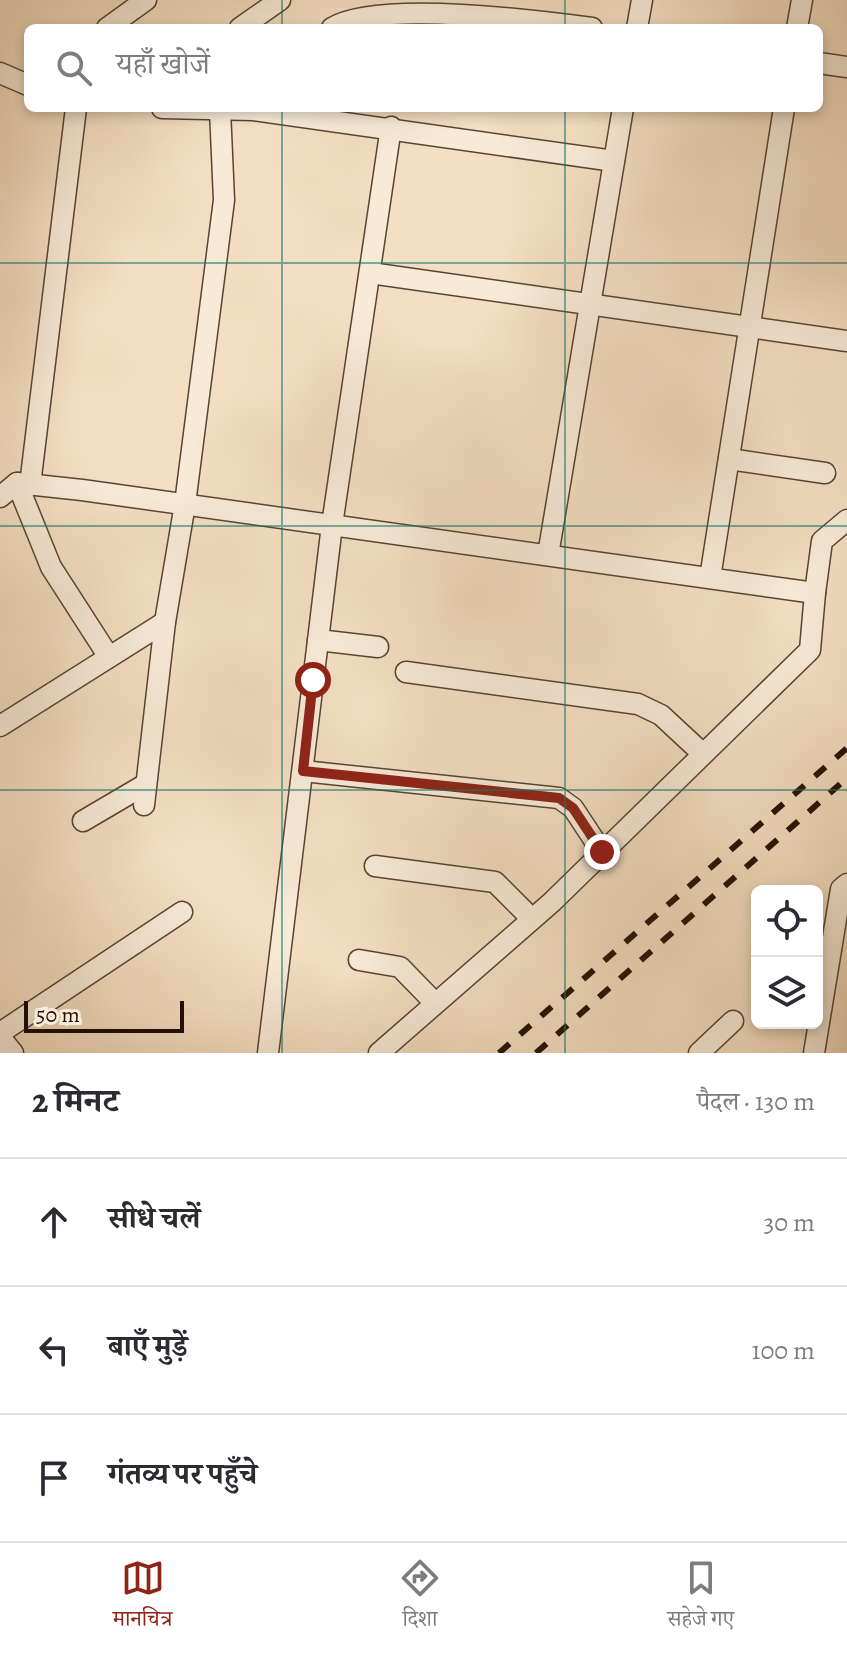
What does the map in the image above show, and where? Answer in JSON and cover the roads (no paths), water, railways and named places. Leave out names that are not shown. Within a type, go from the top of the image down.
[{"type":"street","points":[[113,24],[146,0]]},
{"type":"street","points":[[246,24],[280,0]]},
{"type":"street","points":[[638,24],[642,0]]},
{"type":"street","points":[[798,24],[802,0]]},
{"type":"street","points":[[337,24],[345,17],[465,5],[570,24]]},
{"type":"street","points":[[823,64],[847,67]]},
{"type":"street","points":[[0,73],[24,83]]},
{"type":"street","points":[[75,112],[24,484],[51,567],[109,657]]},
{"type":"street","points":[[144,805],[165,622],[185,504],[224,200],[220,112]]},
{"type":"street","points":[[300,112],[614,161]]},
{"type":"street","points":[[548,555],[622,112]]},
{"type":"street","points":[[710,578],[783,112]]},
{"type":"street","points":[[268,1053],[332,525],[391,127]]},
{"type":"street","points":[[370,273],[847,341]]},
{"type":"street","points":[[729,459],[825,473]]},
{"type":"street","points":[[0,497],[24,484],[815,593]]},
{"type":"street","points":[[379,1053],[602,852],[810,650],[822,541],[847,520]]},
{"type":"street","points":[[0,726],[165,622]]},
{"type":"street","points":[[318,640],[378,647]]},
{"type":"street","points":[[406,672],[638,704],[661,715],[703,754]]},
{"type":"street","points":[[303,771],[559,798],[573,808],[602,852]]},
{"type":"street","points":[[83,821],[146,784]]},
{"type":"street","points":[[375,866],[495,882],[531,918]]},
{"type":"street","points":[[814,1053],[841,889],[847,884]]},
{"type":"street","points":[[13,1053],[0,1035],[182,912]]},
{"type":"street","points":[[359,960],[400,967],[435,1003]]},
{"type":"street","points":[[699,1053],[733,1021]]},
{"type":"railway","points":[[499,1053],[847,748]]},
{"type":"railway","points":[[536,1053],[847,778]]}]
